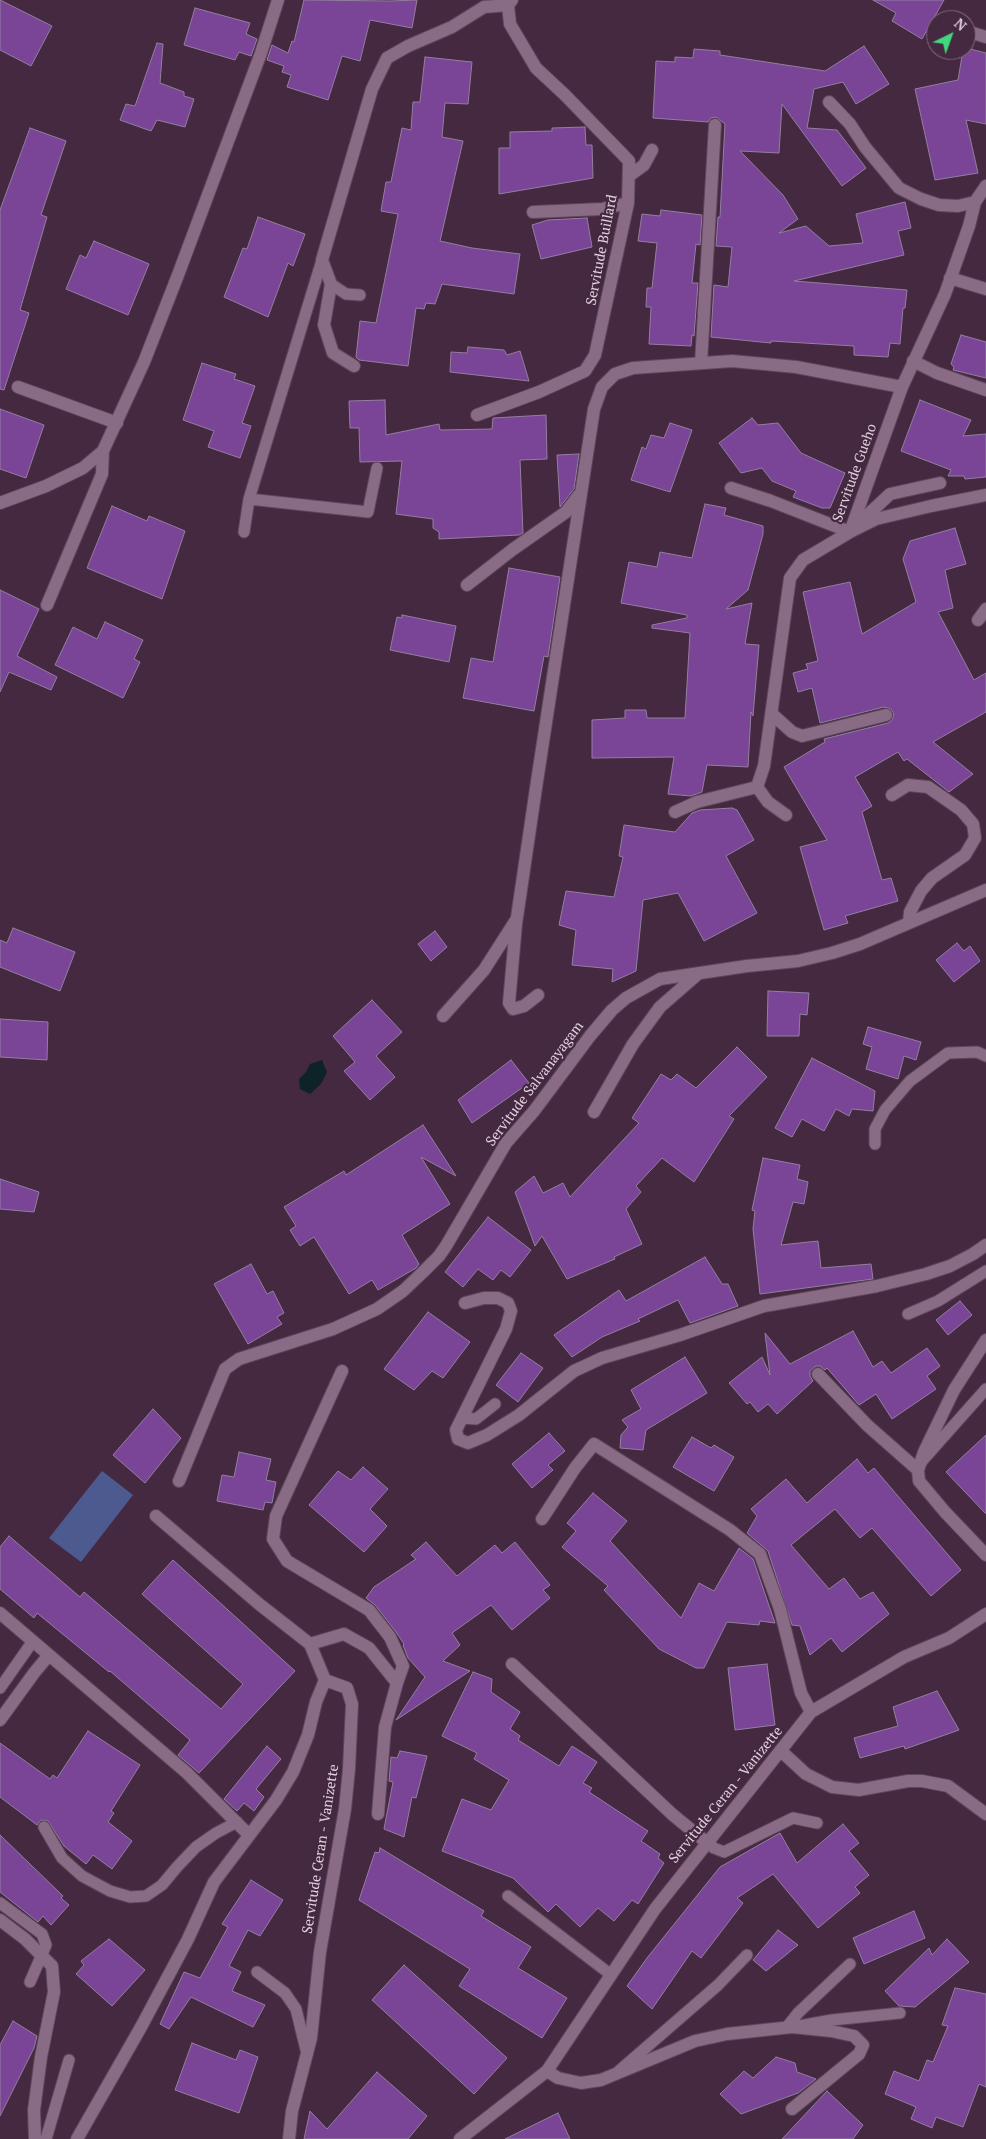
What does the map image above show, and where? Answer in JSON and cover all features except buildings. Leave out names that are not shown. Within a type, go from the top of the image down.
[{"type":"street","points":[[0,503],[46,486],[83,468],[103,451],[144,362],[214,180],[278,0]]},
{"type":"street","points":[[354,366],[333,353],[324,325],[331,284],[322,260],[372,89],[388,58],[408,46],[452,27],[484,7],[510,3]]},
{"type":"street","name":"Servitude Buillard","points":[[477,415],[539,392],[585,371],[595,355],[628,202],[629,161],[536,68],[510,24],[510,3]]},
{"type":"street","points":[[829,102],[850,124],[865,147],[900,188],[921,199],[939,205],[958,206],[975,202]]},
{"type":"street","points":[[701,363],[715,125]]},
{"type":"street","points":[[629,176],[644,165],[652,150]]},
{"type":"street","name":"Servitude Gueho","points":[[757,787],[764,766],[790,578],[803,560],[850,532],[902,387],[950,278],[969,226],[975,202],[986,186]]},
{"type":"street","points":[[533,212],[602,210],[628,202]]},
{"type":"street","points":[[950,278],[986,288]]},
{"type":"street","points":[[538,994],[524,1006],[513,1010],[509,1002],[517,918],[581,493],[594,409],[602,387],[615,374],[633,368],[732,361],[796,367],[902,387]]},
{"type":"street","points":[[913,361],[937,373],[986,390]]},
{"type":"street","points":[[18,387],[117,423]]},
{"type":"street","points":[[47,606],[102,474],[103,451]]},
{"type":"street","points":[[850,532],[890,494],[940,483]]},
{"type":"street","points":[[730,488],[771,500],[850,532],[876,519],[986,496]]},
{"type":"street","points":[[467,585],[566,512],[581,493]]},
{"type":"street","points":[[978,620],[986,609]]},
{"type":"street","points":[[772,714],[792,732],[802,736],[886,715]]},
{"type":"street","points":[[892,794],[908,785],[928,787],[961,810],[973,824],[975,838],[965,855],[932,878],[921,891],[910,912],[909,923]]},
{"type":"street","points":[[675,812],[696,802],[757,787],[768,802],[786,815]]},
{"type":"street","name":"Servitude Salvanayagam","points":[[180,1481],[226,1369],[239,1359],[342,1325],[377,1309],[403,1290],[439,1256],[467,1212],[506,1143],[534,1111],[555,1080],[612,1010],[626,998],[660,980],[699,973],[798,961],[832,953],[860,944],[986,890]]},
{"type":"street","points":[[443,1016],[484,970],[517,918]]},
{"type":"street","points":[[594,1112],[633,1044],[660,1007],[699,973]]},
{"type":"street","points":[[465,1303],[484,1298],[498,1298],[508,1303],[511,1311],[506,1329],[456,1430],[458,1439],[468,1443],[488,1435],[519,1415],[574,1371],[602,1358],[680,1335],[764,1306],[877,1286],[926,1274],[950,1266],[986,1245]]},
{"type":"street","points":[[986,1340],[954,1390],[919,1466],[920,1481],[945,1512],[986,1555]]},
{"type":"street","points":[[342,1371],[276,1516],[273,1539],[287,1561],[369,1610],[390,1637],[403,1666],[385,1727],[378,1814]]},
{"type":"street","points":[[818,1374],[867,1425],[919,1466]]},
{"type":"street","points":[[542,1519],[574,1468],[594,1444],[730,1530],[760,1554],[780,1609],[802,1693],[811,1712]]},
{"type":"street","points":[[78,2139],[188,1939],[214,1882],[276,1800],[293,1772],[308,1735],[316,1702],[325,1680],[310,1644],[259,1604],[156,1516]]},
{"type":"street","points":[[0,1613],[186,1773],[249,1835]]},
{"type":"street","name":"Servitude Ceran - Vanizette","points":[[460,2139],[547,2071],[655,1909],[706,1842],[811,1712],[904,1657],[949,1638],[986,1614]]},
{"type":"street","points":[[310,1644],[344,1634],[369,1648],[397,1683]]},
{"type":"street","points":[[0,1720],[49,1655]]},
{"type":"street","points":[[512,1664],[673,1815],[706,1842]]},
{"type":"street","name":"Servitude Ceran - Vanizette","points":[[288,2139],[292,2111],[311,2038],[320,1952],[345,1808],[352,1730],[352,1704],[347,1688],[325,1680]]},
{"type":"street","points":[[781,1751],[806,1774],[832,1787],[859,1790],[908,1781],[922,1781],[948,1786],[986,1814]]},
{"type":"street","points":[[0,1920],[42,1954],[52,1966],[54,1992],[41,2057],[34,2110],[34,2139]]},
{"type":"street","points":[[547,2071],[558,2078],[581,2083],[601,2080],[695,2041],[727,2034],[790,2027],[831,2031],[854,2036],[863,2045],[859,2054],[792,2109]]},
{"type":"lane","points":[[244,532],[249,499],[322,260]]},
{"type":"lane","points":[[331,284],[346,294],[360,295]]},
{"type":"lane","points":[[249,499],[368,512],[377,468]]},
{"type":"lane","points":[[875,1144],[876,1128],[885,1110],[910,1081],[948,1053],[977,1052],[986,1056]]},
{"type":"lane","points":[[908,1314],[938,1301],[986,1271]]},
{"type":"lane","points":[[919,1466],[986,1389]]},
{"type":"lane","points":[[462,1418],[476,1419],[495,1404]]},
{"type":"lane","points":[[0,1688],[34,1641]]},
{"type":"lane","points":[[706,1842],[724,1852],[793,1818],[817,1823]]},
{"type":"lane","points":[[44,1827],[62,1858],[82,1876],[110,1891],[130,1897],[146,1896],[162,1885],[196,1847],[216,1833],[237,1822]]},
{"type":"lane","points":[[508,1896],[610,1974]]},
{"type":"lane","points":[[0,1903],[42,1934],[46,1945],[30,1982]]},
{"type":"lane","points":[[615,2074],[718,1984],[747,1955]]},
{"type":"lane","points":[[790,2027],[798,2013],[850,1964]]},
{"type":"lane","points":[[257,1972],[285,1992],[296,2009],[307,2054]]},
{"type":"lane","points":[[790,2027],[832,2020],[900,2013]]},
{"type":"lane","points":[[46,2139],[69,2060]]},
{"type":"shaded area","points":[[322,1060],[327,1072],[321,1084],[310,1094],[300,1089],[299,1079],[306,1072],[310,1064]]},
{"type":"shaded area","points":[[102,1471],[133,1495],[81,1562],[49,1538]]}]
